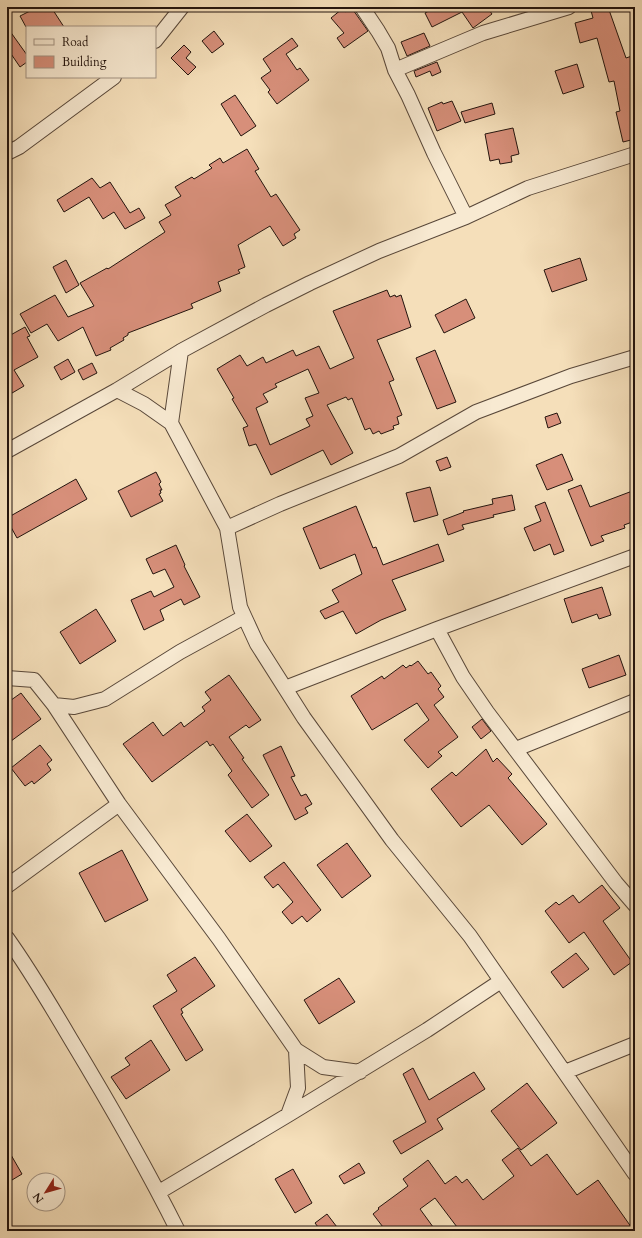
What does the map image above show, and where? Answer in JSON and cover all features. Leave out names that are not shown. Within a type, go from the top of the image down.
[{"type":"street","points":[[156,40],[182,7]]},
{"type":"street","points":[[362,7],[388,48],[395,70],[466,217]]},
{"type":"street","points":[[395,70],[483,33],[569,7]]},
{"type":"street","points":[[7,153],[19,147],[113,78]]},
{"type":"street","points":[[7,451],[117,390],[181,351],[310,283],[379,251],[466,217],[528,188],[635,154]]},
{"type":"street","points":[[171,423],[181,351]]},
{"type":"street","points":[[227,528],[280,504],[399,456],[476,412],[571,376],[635,357]]},
{"type":"street","points":[[117,390],[144,404],[171,423],[227,528],[240,607],[257,644],[304,718],[392,840],[470,936],[635,1174]]},
{"type":"street","points":[[285,688],[437,629],[635,556]]},
{"type":"street","points":[[54,705],[74,707],[105,699],[180,652],[244,617]]},
{"type":"street","points":[[437,629],[463,677],[616,883],[635,905]]},
{"type":"street","points":[[7,678],[34,680],[54,705],[119,804],[219,939],[296,1050],[323,1067],[360,1072]]},
{"type":"street","points":[[516,749],[635,701]]},
{"type":"street","points":[[7,886],[119,804]]},
{"type":"street","points":[[7,938],[24,962],[88,1068],[159,1192],[178,1231]]},
{"type":"street","points":[[159,1192],[360,1072],[501,981]]},
{"type":"street","points":[[565,1072],[635,1044]]},
{"type":"street","points":[[288,1116],[298,1088],[296,1050]]},
{"type":"building","points":[[38,7],[51,7],[63,26],[26,27],[20,16]]},
{"type":"building","points":[[351,7],[368,31],[344,48],[337,38],[344,33],[331,18],[342,9],[345,12]]},
{"type":"building","points":[[436,7],[487,7],[492,14],[473,28],[462,12],[432,27],[425,13]]},
{"type":"building","points":[[590,7],[608,7],[626,58],[635,55],[635,139],[623,142],[616,112],[620,111],[614,81],[609,82],[597,38],[580,43],[575,23],[593,18]]},
{"type":"building","points":[[7,27],[26,54],[26,63],[20,67],[7,48]]},
{"type":"building","points":[[214,31],[224,44],[212,53],[202,41]]},
{"type":"building","points":[[424,33],[430,46],[407,56],[401,42]]},
{"type":"building","points":[[292,38],[298,46],[286,54],[297,70],[300,68],[309,80],[277,104],[268,92],[270,90],[261,78],[271,71],[263,59]]},
{"type":"building","points":[[184,45],[191,52],[186,58],[196,67],[188,75],[171,58]]},
{"type":"building","points":[[437,62],[441,72],[432,76],[430,71],[416,77],[414,71]]},
{"type":"building","points":[[577,64],[584,87],[563,94],[555,71]]},
{"type":"building","points":[[235,95],[256,126],[241,136],[221,104]]},
{"type":"building","points":[[452,101],[461,121],[437,131],[428,108],[442,102],[443,104]]},
{"type":"building","points":[[492,103],[495,114],[465,123],[461,112]]},
{"type":"building","points":[[513,128],[519,154],[511,156],[512,162],[500,164],[499,159],[490,161],[485,134]]},
{"type":"building","points":[[247,149],[259,169],[255,171],[271,197],[276,194],[300,230],[294,234],[296,238],[283,246],[270,226],[238,245],[245,267],[238,270],[240,273],[218,282],[221,291],[191,304],[193,308],[128,333],[128,335],[123,338],[124,340],[110,348],[111,350],[96,356],[83,327],[58,341],[47,324],[31,333],[20,314],[55,295],[68,317],[94,306],[80,283],[107,268],[108,269],[165,232],[159,222],[171,215],[165,205],[181,196],[175,187],[192,177],[194,179],[212,168],[209,165],[220,158],[223,163]]},
{"type":"building","points":[[92,178],[100,188],[110,182],[130,213],[139,208],[145,218],[125,229],[114,212],[103,219],[89,197],[64,212],[57,200]]},
{"type":"building","points":[[580,258],[587,280],[552,292],[544,270]]},
{"type":"building","points":[[66,260],[79,285],[66,293],[53,267]]},
{"type":"building","points":[[387,290],[390,297],[401,295],[411,327],[377,340],[394,380],[389,382],[402,415],[397,417],[399,424],[393,426],[394,429],[381,434],[379,431],[373,434],[370,428],[365,430],[352,398],[348,400],[346,397],[327,405],[353,453],[331,465],[323,450],[271,475],[256,444],[249,446],[243,428],[248,426],[217,369],[240,355],[247,366],[263,357],[266,363],[293,350],[296,356],[319,346],[330,369],[354,358],[333,311]],"holes":[[[308,369],[319,393],[305,398],[313,416],[306,419],[310,426],[270,445],[256,408],[268,402],[263,394],[277,387],[275,384]]]},
{"type":"building","points":[[466,299],[475,318],[444,333],[435,315]]},
{"type":"building","points":[[25,327],[30,336],[27,337],[38,357],[14,370],[24,386],[7,396],[7,337]]},
{"type":"building","points":[[435,350],[456,402],[437,409],[416,358]]},
{"type":"building","points":[[68,359],[75,372],[61,380],[54,367]]},
{"type":"building","points":[[92,363],[97,373],[83,380],[78,370]]},
{"type":"building","points":[[557,413],[561,423],[548,428],[545,417]]},
{"type":"building","points":[[562,454],[573,480],[547,490],[536,465]]},
{"type":"building","points":[[447,457],[451,467],[440,471],[436,461]]},
{"type":"building","points":[[156,472],[161,482],[159,484],[162,490],[160,490],[161,493],[159,494],[163,501],[131,517],[118,491]]},
{"type":"building","points":[[76,479],[87,499],[17,538],[7,518]]},
{"type":"building","points":[[581,485],[590,507],[635,490],[635,521],[624,525],[625,528],[601,536],[604,541],[591,546],[568,490]]},
{"type":"building","points":[[430,487],[438,515],[414,522],[406,493]]},
{"type":"building","points":[[512,495],[515,510],[462,525],[464,529],[448,535],[443,520],[464,512],[463,511],[493,504],[492,499]]},
{"type":"building","points":[[545,502],[564,551],[554,555],[550,544],[534,551],[524,528],[541,521],[535,506]]},
{"type":"building","points":[[356,506],[373,548],[376,547],[383,565],[438,544],[444,561],[392,580],[406,610],[381,620],[356,634],[343,611],[325,619],[320,611],[339,602],[332,590],[362,574],[355,554],[320,569],[303,528]]},
{"type":"building","points":[[176,545],[185,565],[184,566],[200,597],[184,605],[181,599],[160,610],[164,620],[144,630],[131,600],[151,591],[154,597],[174,587],[165,569],[153,574],[146,559]]},
{"type":"building","points":[[602,587],[611,615],[599,619],[597,614],[572,623],[564,599]]},
{"type":"building","points":[[96,609],[116,641],[80,664],[60,632]]},
{"type":"building","points":[[619,655],[626,675],[589,688],[582,669]]},
{"type":"building","points":[[418,661],[428,674],[431,672],[441,686],[438,689],[444,697],[434,705],[458,737],[438,752],[442,756],[428,768],[404,740],[429,720],[417,703],[372,730],[351,696],[382,676],[384,679],[403,665],[406,668]]},
{"type":"building","points":[[229,675],[261,720],[249,728],[246,725],[229,737],[244,758],[242,759],[269,795],[252,808],[228,775],[232,771],[213,744],[210,746],[207,741],[152,782],[123,744],[153,722],[163,736],[181,722],[184,727],[205,711],[202,707],[211,700],[205,692]]},
{"type":"building","points":[[21,693],[41,719],[7,744],[7,703]]},
{"type":"building","points":[[482,719],[491,731],[481,739],[472,727]]},
{"type":"building","points":[[40,745],[52,760],[47,764],[51,770],[34,784],[32,781],[25,786],[11,768]]},
{"type":"building","points":[[281,746],[295,776],[291,777],[301,796],[306,794],[312,804],[305,808],[308,813],[295,820],[263,755]]},
{"type":"building","points":[[486,749],[493,762],[497,758],[512,774],[508,778],[547,824],[522,845],[489,805],[461,827],[431,789],[452,772],[456,776]]},
{"type":"building","points":[[247,814],[272,846],[250,862],[225,831]]},
{"type":"building","points":[[347,843],[371,876],[342,898],[317,865]]},
{"type":"building","points":[[122,850],[148,900],[105,922],[79,873]]},
{"type":"building","points":[[284,862],[321,910],[307,922],[302,916],[292,924],[282,912],[293,902],[278,884],[273,888],[264,877]]},
{"type":"building","points":[[602,885],[620,908],[603,921],[632,962],[614,975],[584,932],[569,943],[545,911],[556,902],[559,905],[573,895],[579,903]]},
{"type":"building","points":[[576,953],[589,969],[563,988],[551,972]]},
{"type":"building","points":[[195,957],[215,986],[181,1009],[183,1013],[181,1014],[203,1050],[186,1061],[153,1006],[177,991],[167,975]]},
{"type":"building","points":[[339,978],[355,1002],[319,1024],[304,1000]]},
{"type":"building","points":[[151,1040],[170,1070],[126,1099],[111,1077],[130,1065],[125,1058]]},
{"type":"building","points":[[413,1068],[429,1100],[474,1072],[485,1089],[437,1119],[443,1129],[401,1154],[393,1141],[426,1122],[403,1074]]},
{"type":"building","points":[[527,1083],[557,1123],[521,1150],[491,1111]]},
{"type":"building","points":[[7,1148],[22,1174],[7,1183]]},
{"type":"building","points":[[518,1148],[531,1166],[547,1154],[577,1195],[598,1180],[634,1231],[460,1231],[435,1198],[420,1209],[436,1231],[386,1231],[373,1214],[379,1209],[378,1208],[408,1186],[403,1179],[428,1160],[445,1184],[456,1176],[462,1183],[467,1179],[483,1200],[514,1176],[502,1160]]},
{"type":"building","points":[[359,1163],[365,1173],[344,1184],[339,1176]]},
{"type":"building","points":[[293,1169],[312,1203],[295,1213],[275,1179]]},
{"type":"building","points":[[327,1214],[340,1231],[321,1231],[315,1223]]}]
